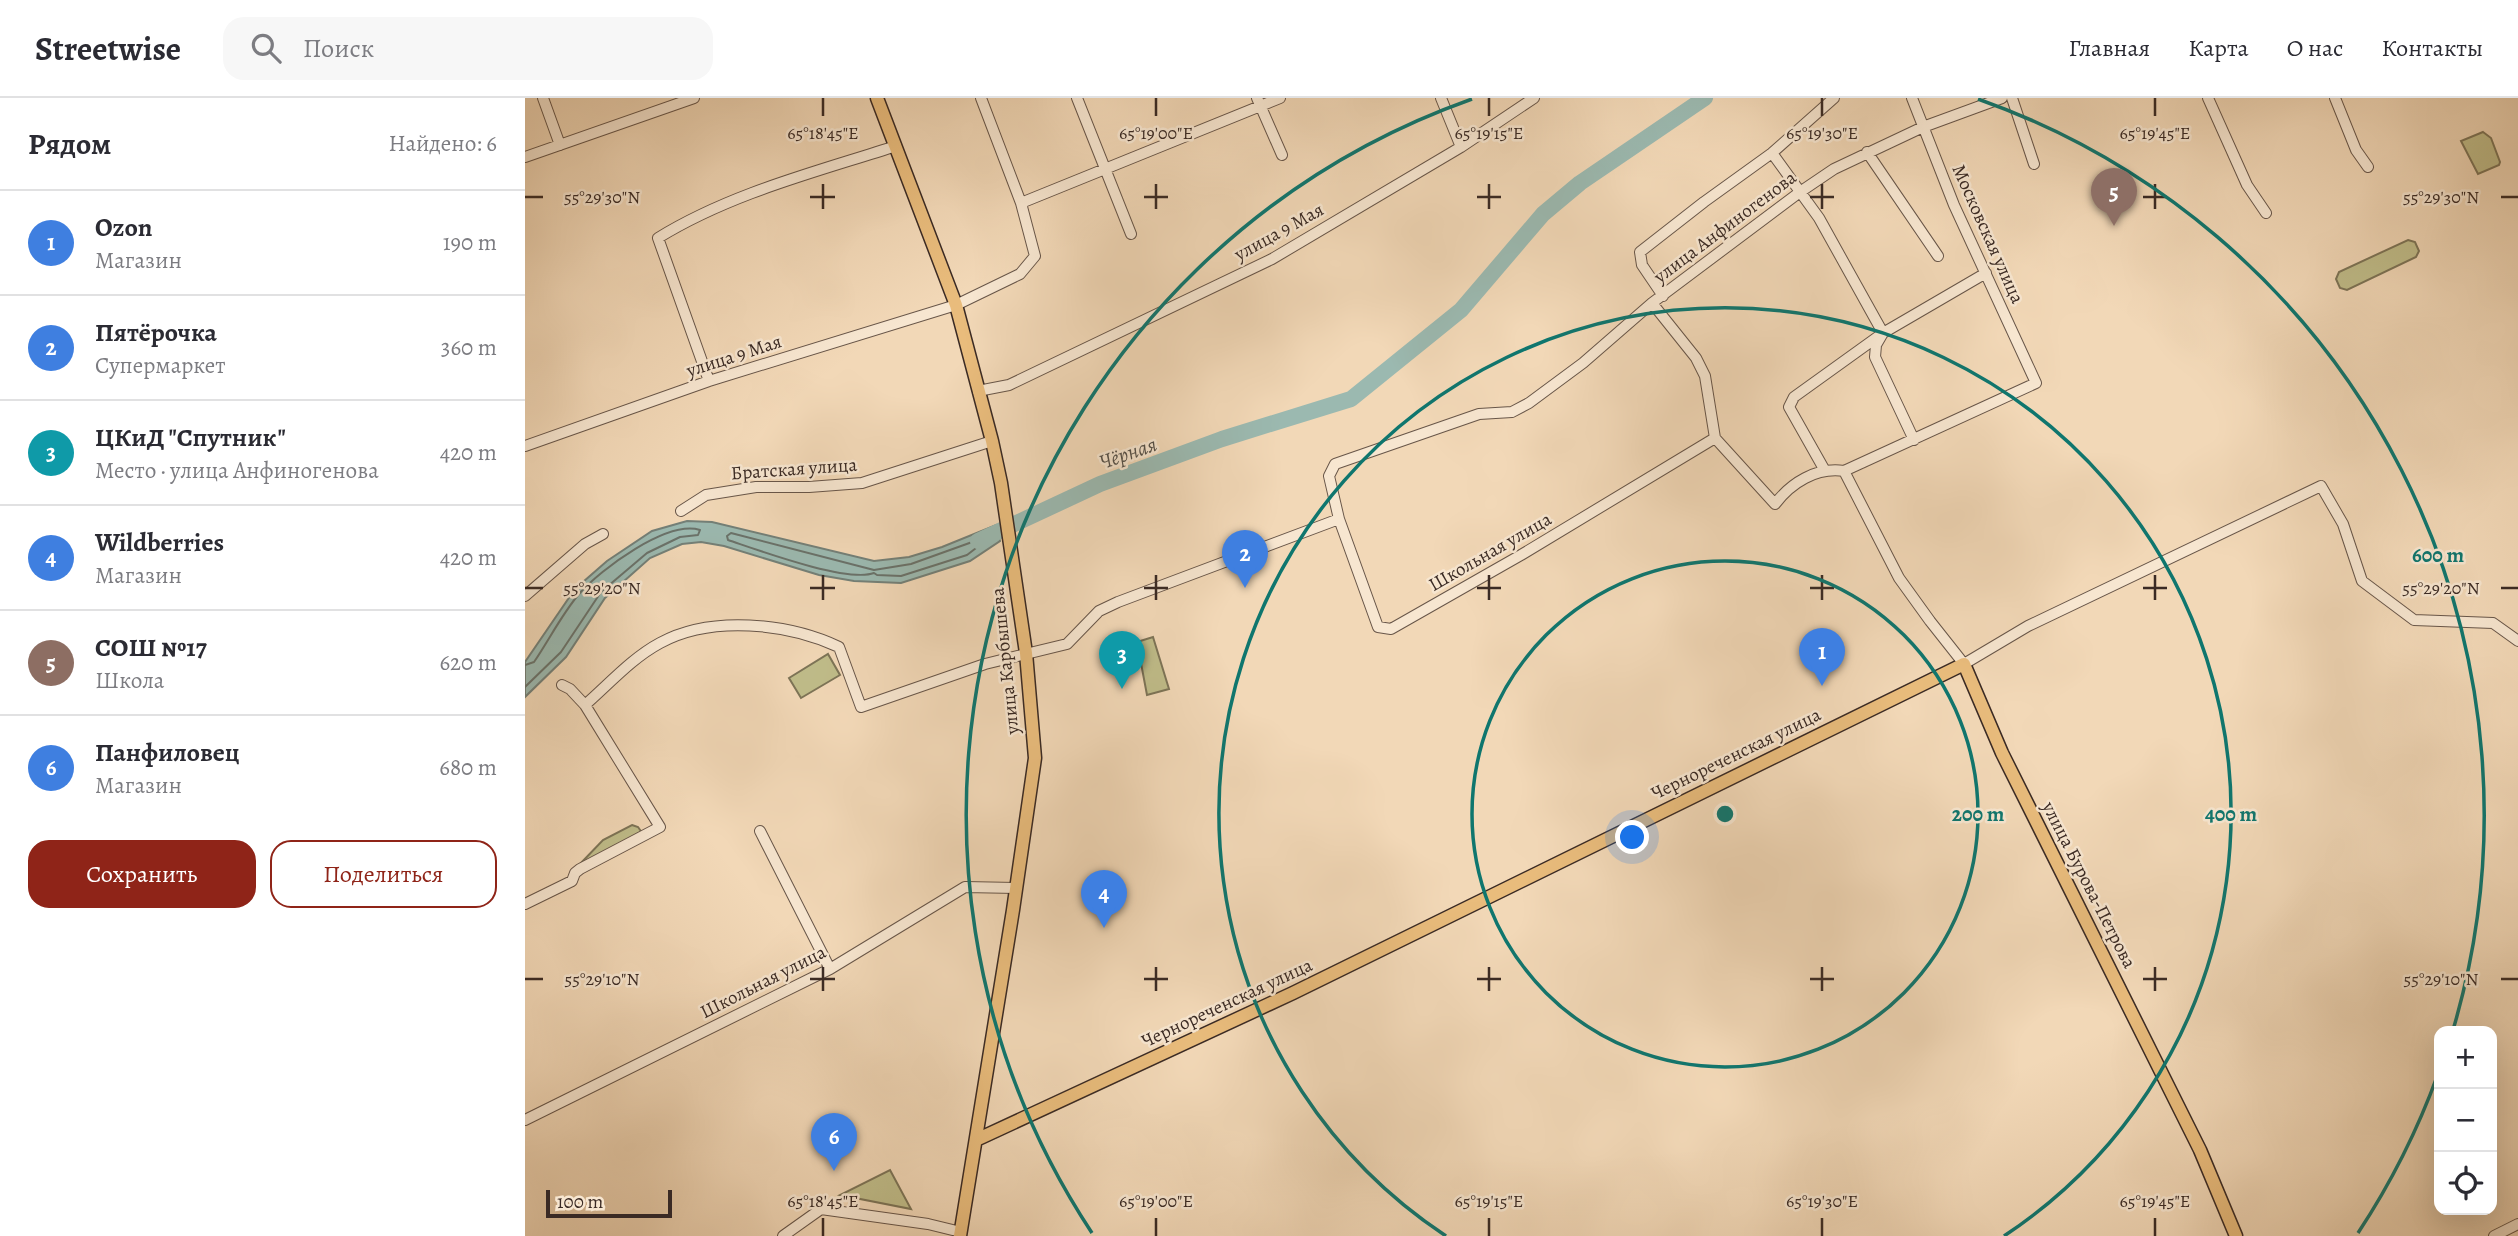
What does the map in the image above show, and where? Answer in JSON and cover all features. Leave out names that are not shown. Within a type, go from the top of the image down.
[{"type":"main road","name":"улица Карбышева","points":[[877,98],[955,305],[992,441],[1001,483],[1026,653],[1035,758],[961,1234]]},
{"type":"main road","name":"Чернореченская улица","points":[[976,1140],[1303,989],[1964,664]]},
{"type":"main road","name":"улица Бурова-Петрова","points":[[1964,664],[2002,753],[2200,1150],[2237,1236]]},
{"type":"street","points":[[543,98],[560,145]]},
{"type":"street","points":[[525,157],[694,98]]},
{"type":"street","points":[[981,98],[1021,203],[1258,102],[1280,98]]},
{"type":"street","points":[[1077,98],[1131,234]]},
{"type":"street","points":[[1440,98],[1461,147]]},
{"type":"street","name":"улица 9 Мая","points":[[978,391],[1009,385],[1272,259],[1461,147],[1534,98]]},
{"type":"street","points":[[1663,296],[1641,264],[1640,252],[1772,153],[1834,98]]},
{"type":"street","name":"Московская улица","points":[[1912,98],[1954,205],[2036,383],[1914,440]]},
{"type":"street","name":"улица Анфиногенова","points":[[1339,519],[1329,476],[1335,464],[1479,414],[1485,418],[1512,412],[1529,403],[1583,363],[1652,303],[1834,169],[1923,127],[2002,98]]},
{"type":"street","points":[[2012,98],[2034,164]]},
{"type":"street","points":[[2208,98],[2247,185],[2266,213]]},
{"type":"street","points":[[2335,98],[2356,150],[2368,167]]},
{"type":"street","points":[[1258,102],[1282,155]]},
{"type":"street","points":[[709,381],[658,238],[684,221],[713,208],[896,146]]},
{"type":"street","points":[[1867,152],[1938,256]]},
{"type":"street","points":[[1772,153],[1819,218],[1884,333]]},
{"type":"street","name":"улица 9 Мая","points":[[525,446],[709,381],[955,305],[1020,274],[1035,256],[1021,203]]},
{"type":"street","points":[[1824,469],[1789,407],[1794,397],[1884,333],[1986,273]]},
{"type":"street","points":[[1652,303],[1690,350],[1705,376],[1715,438],[1775,505],[1786,489],[1824,469],[1844,471],[1914,440],[1875,357],[1876,345],[1884,333]]},
{"type":"street","points":[[1851,358],[1875,357]]},
{"type":"street","name":"Школьная улица","points":[[1339,519],[1378,627],[1391,629],[1521,555],[1715,438]]},
{"type":"street","name":"Братская улица","points":[[681,511],[706,495],[756,487],[862,483],[992,441]]},
{"type":"street","points":[[1844,471],[1899,578],[1964,664]]},
{"type":"street","name":"Чернореченская улица","points":[[1964,664],[2028,626],[2321,486],[2343,524],[2362,582],[2414,620],[2493,623],[2518,640]]},
{"type":"street","points":[[585,705],[661,642],[714,626],[750,625],[817,637],[839,647],[861,706],[985,664],[1067,644],[1099,611],[1118,602],[1339,519]]},
{"type":"street","points":[[525,596],[585,544],[603,534]]},
{"type":"street","points":[[525,904],[572,881],[580,869],[660,827],[585,705],[570,689],[562,685]]},
{"type":"street","points":[[760,831],[830,969]]},
{"type":"street","name":"Школьная улица","points":[[525,1120],[830,969],[965,887],[1016,888]]},
{"type":"street","points":[[783,1236],[821,1209],[928,1224],[961,1234]]},
{"type":"street","points":[[2494,1236],[2518,1224]]},
{"type":"shaded area","points":[[2483,132],[2491,138],[2500,162],[2499,165],[2478,174],[2461,141]]},
{"type":"shaded area","points":[[2408,240],[2415,242],[2419,251],[2416,257],[2347,290],[2340,288],[2336,279],[2339,272]]},
{"type":"shaded area","points":[[1153,637],[1169,689],[1147,695],[1137,642]]},
{"type":"shaded area","points":[[828,654],[840,675],[801,698],[789,678]]},
{"type":"shaded area","points":[[632,825],[638,827],[643,834],[580,864],[603,840]]},
{"type":"shaded area","points":[[890,1170],[911,1209],[840,1195]]},
{"type":"water","points":[[687,521],[712,522],[874,561],[909,557],[996,525],[1000,541],[970,561],[901,583],[854,581],[819,575],[724,546],[701,542],[682,544],[650,558],[605,598],[566,657],[525,697],[525,662],[575,589],[607,561],[652,531]]},
{"type":"waterway","name":"Чёрная","points":[[978,541],[1100,484],[1222,439],[1351,399],[1461,310],[1543,214],[1580,183],[1705,98]]},
{"type":"place","name":"СОШ №17","points":[[2114,226]]},
{"type":"place","name":"Пятёрочка","points":[[1245,588]]},
{"type":"place","name":"Ozon","points":[[1822,686]]},
{"type":"place","name":"ЦКиД \"Спутник\"","points":[[1122,689]]},
{"type":"place","name":"Wildberries","points":[[1104,928]]},
{"type":"place","name":"Панфиловец","points":[[834,1171]]}]
